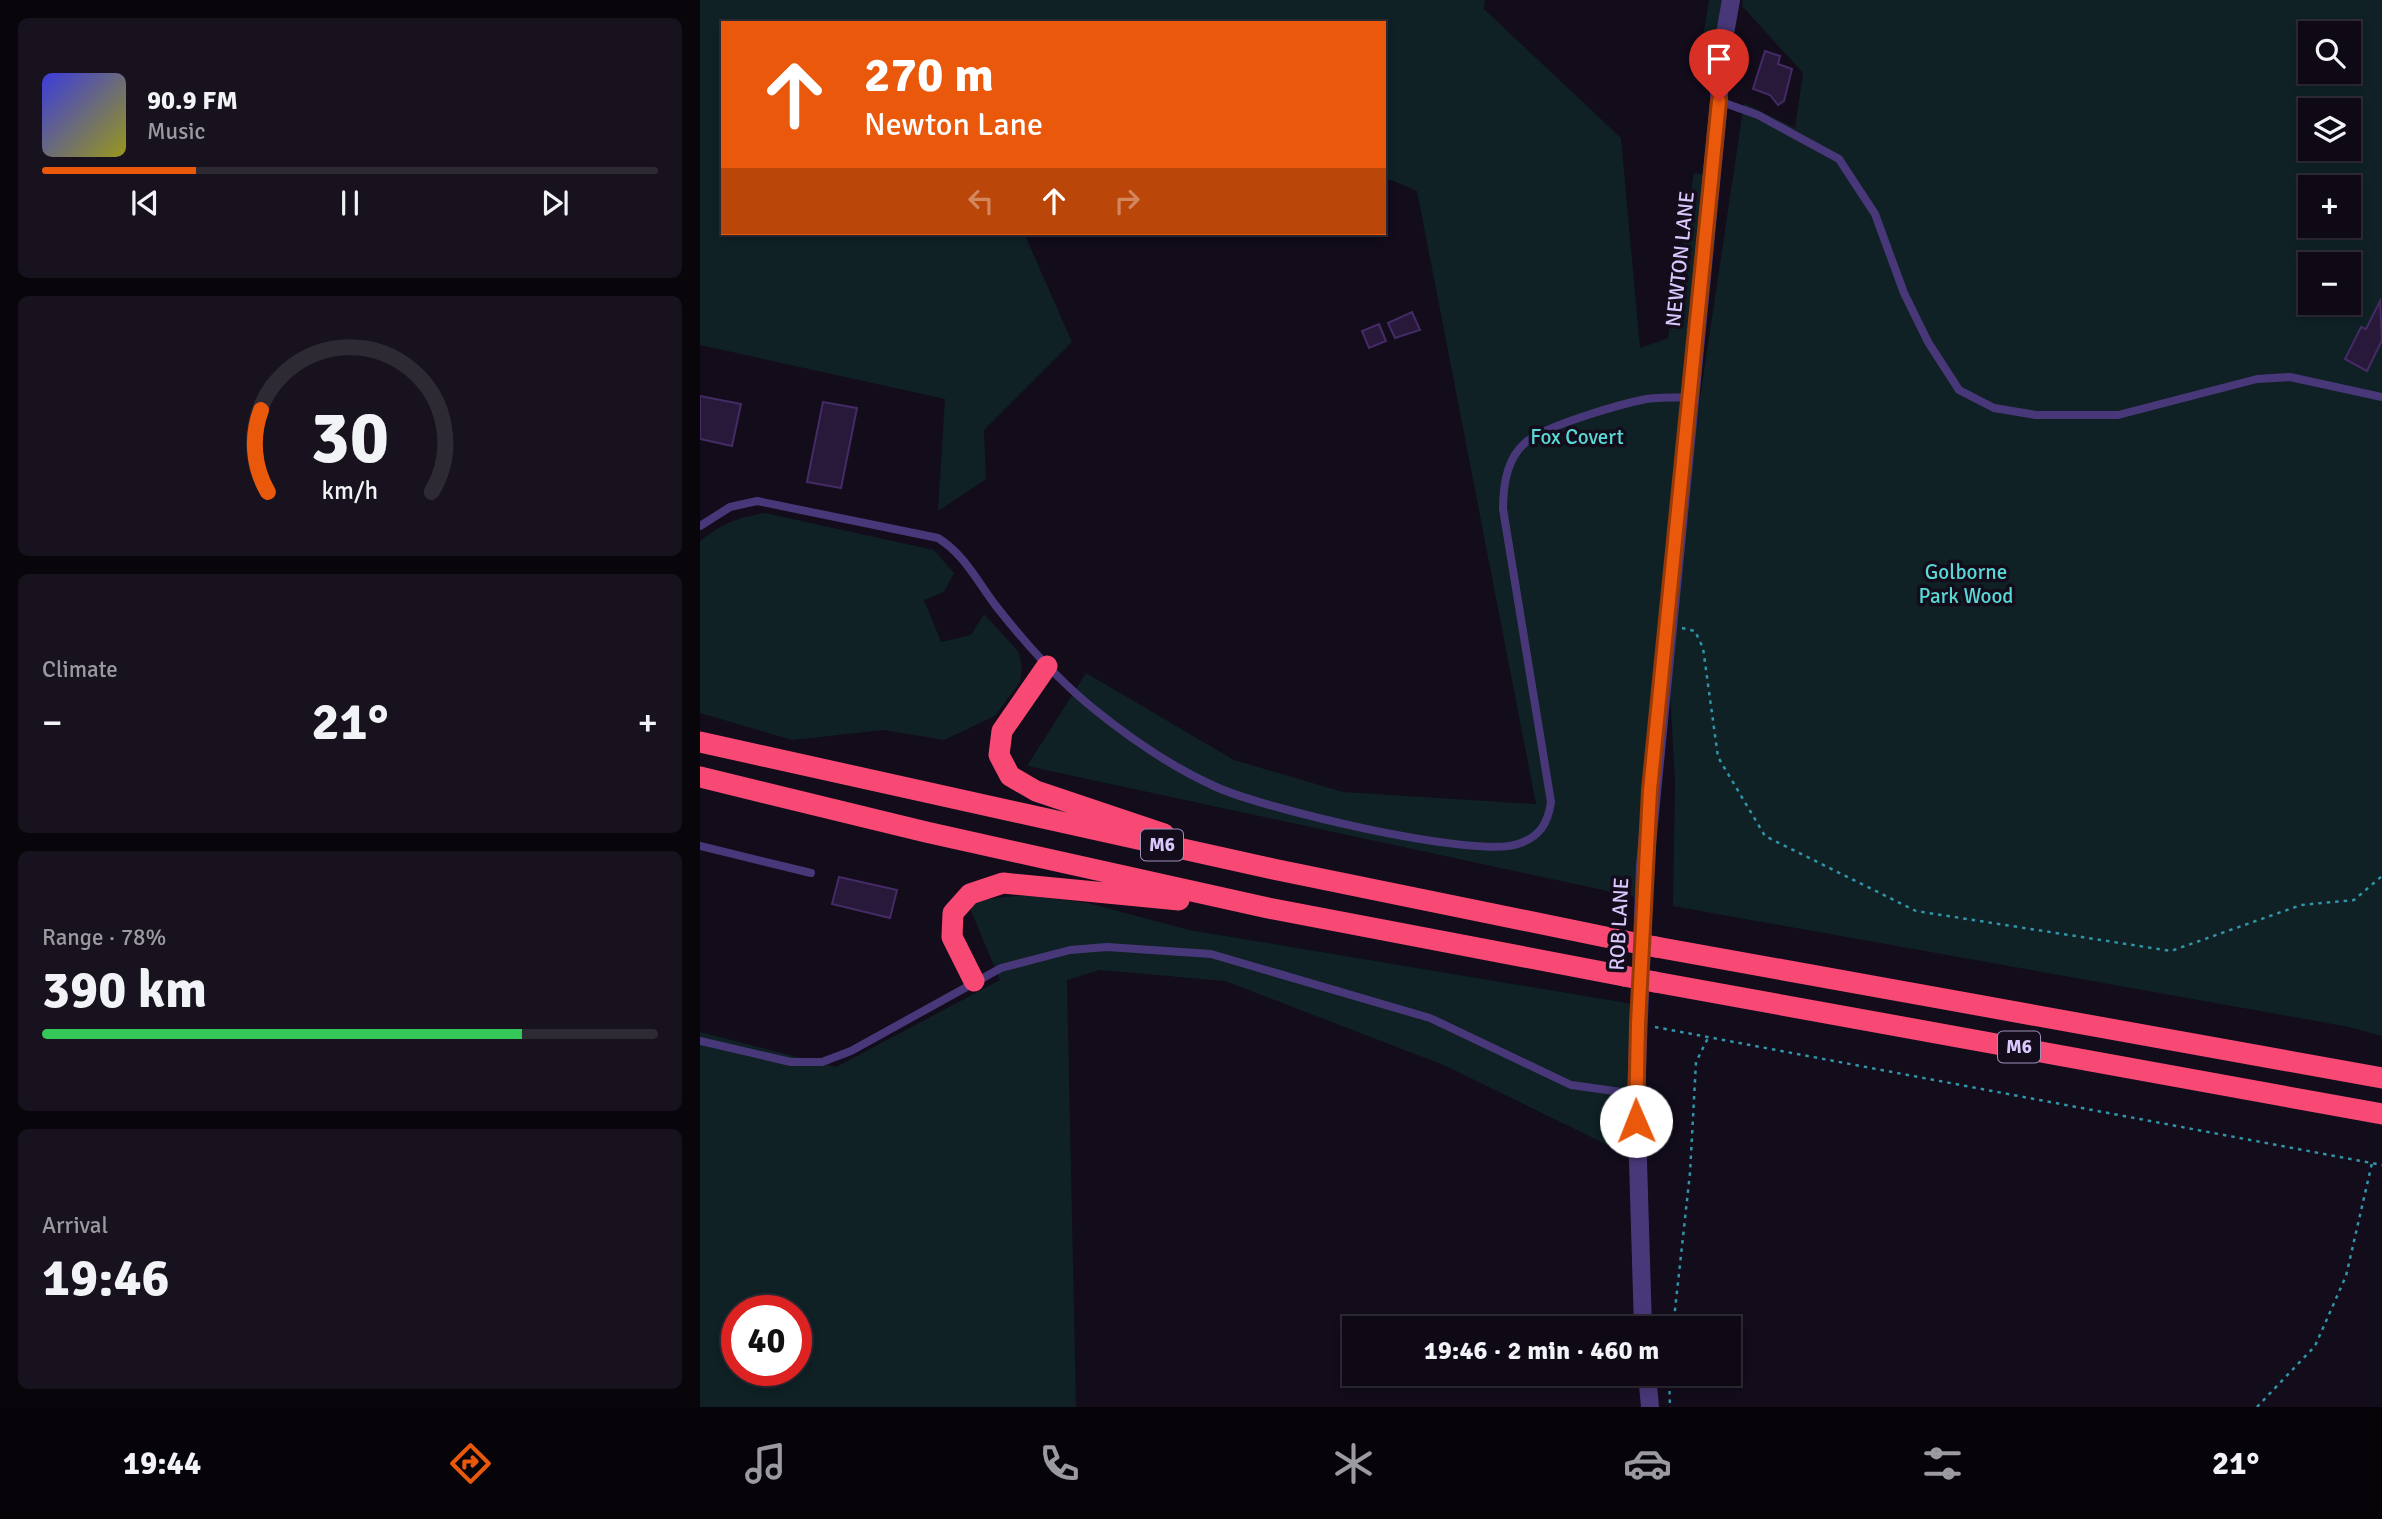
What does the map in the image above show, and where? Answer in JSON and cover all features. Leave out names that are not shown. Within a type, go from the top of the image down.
[{"type":"highway","points":[[1047,666],[1002,731],[999,755],[1010,776],[1036,791],[1273,870]]},
{"type":"highway","name":"M6","points":[[700,742],[1273,870],[1625,941],[2382,1078]]},
{"type":"highway","name":"M6","points":[[700,777],[926,832],[1268,908],[1655,982],[2382,1114]]},
{"type":"highway","points":[[974,981],[952,937],[953,913],[970,894],[1003,883],[1268,908]]},
{"type":"street","name":"NEWTON LANE","points":[[1677,524],[1719,101],[1719,67],[1731,0]]},
{"type":"street","name":"ROB LANE","points":[[1643,1316],[1636,1094],[1638,1024],[1647,840],[1677,524]]},
{"type":"street","points":[[1648,1386],[1650,1407]]},
{"type":"lane","points":[[1719,101],[1758,115],[1839,159],[1875,214],[1904,293],[1928,342],[1959,390],[1994,408],[2036,415],[2118,415],[2257,379],[2290,377],[2382,397]]},
{"type":"lane","points":[[700,527],[730,507],[757,501],[938,538],[957,551],[993,603],[1047,666],[1092,708],[1143,745],[1216,788],[1252,801],[1366,827],[1479,848],[1518,844],[1535,836],[1544,827],[1551,802],[1503,509],[1506,477],[1523,444],[1536,434],[1646,400],[1689,397]]},
{"type":"lane","points":[[700,846],[811,873]]},
{"type":"lane","points":[[700,1041],[792,1062],[822,1062],[851,1051],[974,981],[1030,958],[1070,950],[1107,947],[1211,954],[1430,1018],[1571,1085],[1636,1094]]},
{"type":"path","points":[[1667,624],[1695,631],[1703,648],[1718,757],[1765,836],[1916,911],[2171,951],[2301,905],[2354,901],[2382,876]]},
{"type":"path","points":[[1638,1024],[2382,1165]]},
{"type":"path","points":[[1674,1316],[1690,1173],[1696,1062],[1708,1038]]},
{"type":"path","points":[[2258,1407],[2315,1346],[2346,1276],[2372,1163]]},
{"type":"path","points":[[1670,1386],[1671,1407]]},
{"type":"green space","points":[[700,0],[1485,0],[1484,9],[1621,138],[1640,348],[1668,338],[1694,173],[1710,175],[1671,592],[1744,103],[1795,128],[1803,73],[1742,6],[1743,0],[2382,0],[2382,1036],[2349,1027],[1673,906],[1675,783],[1667,635],[1649,900],[1027,766],[1086,673],[1234,760],[1343,792],[1536,804],[1417,191],[1386,178],[1386,21],[721,21],[721,235],[1025,235],[1072,342],[984,430],[986,479],[938,511],[945,399],[700,345]]},
{"type":"green space","points":[[1709,0],[1740,0],[1727,70],[1699,63]]},
{"type":"green space","points":[[765,513],[934,550],[954,573],[944,592],[924,600],[941,642],[971,635],[984,614],[1018,651],[1022,666],[1020,682],[995,716],[944,740],[884,730],[792,740],[700,713],[700,541],[730,522]]},
{"type":"green space","points":[[1024,895],[1088,903],[1189,930],[1633,1004],[1630,1156],[1446,1066],[1225,981],[1100,970],[1067,980],[1076,1407],[700,1407],[700,1032],[836,1067],[1000,980],[971,911],[971,901]]},
{"type":"building","points":[[1765,51],[1780,56],[1778,64],[1792,69],[1784,101],[1778,105],[1770,95],[1753,89]]},
{"type":"building","points":[[2380,301],[2382,340],[2367,371],[2345,359],[2361,327],[2366,329]]},
{"type":"building","points":[[1412,312],[1420,330],[1395,338],[1388,323]]},
{"type":"building","points":[[1379,324],[1386,341],[1369,348],[1362,331]]},
{"type":"building","points":[[700,396],[741,404],[732,446],[700,439]]},
{"type":"building","points":[[823,402],[857,408],[841,488],[807,482]]},
{"type":"building","points":[[839,877],[897,890],[890,918],[832,904]]},
{"type":"route","points":[[1636,1121],[1638,1024],[1650,790],[1719,101]]},
{"type":"park label","name":"Fox Covert","points":[[1577,437]]},
{"type":"park label","name":"Golborne Park Wood","points":[[1966,584]]}]
